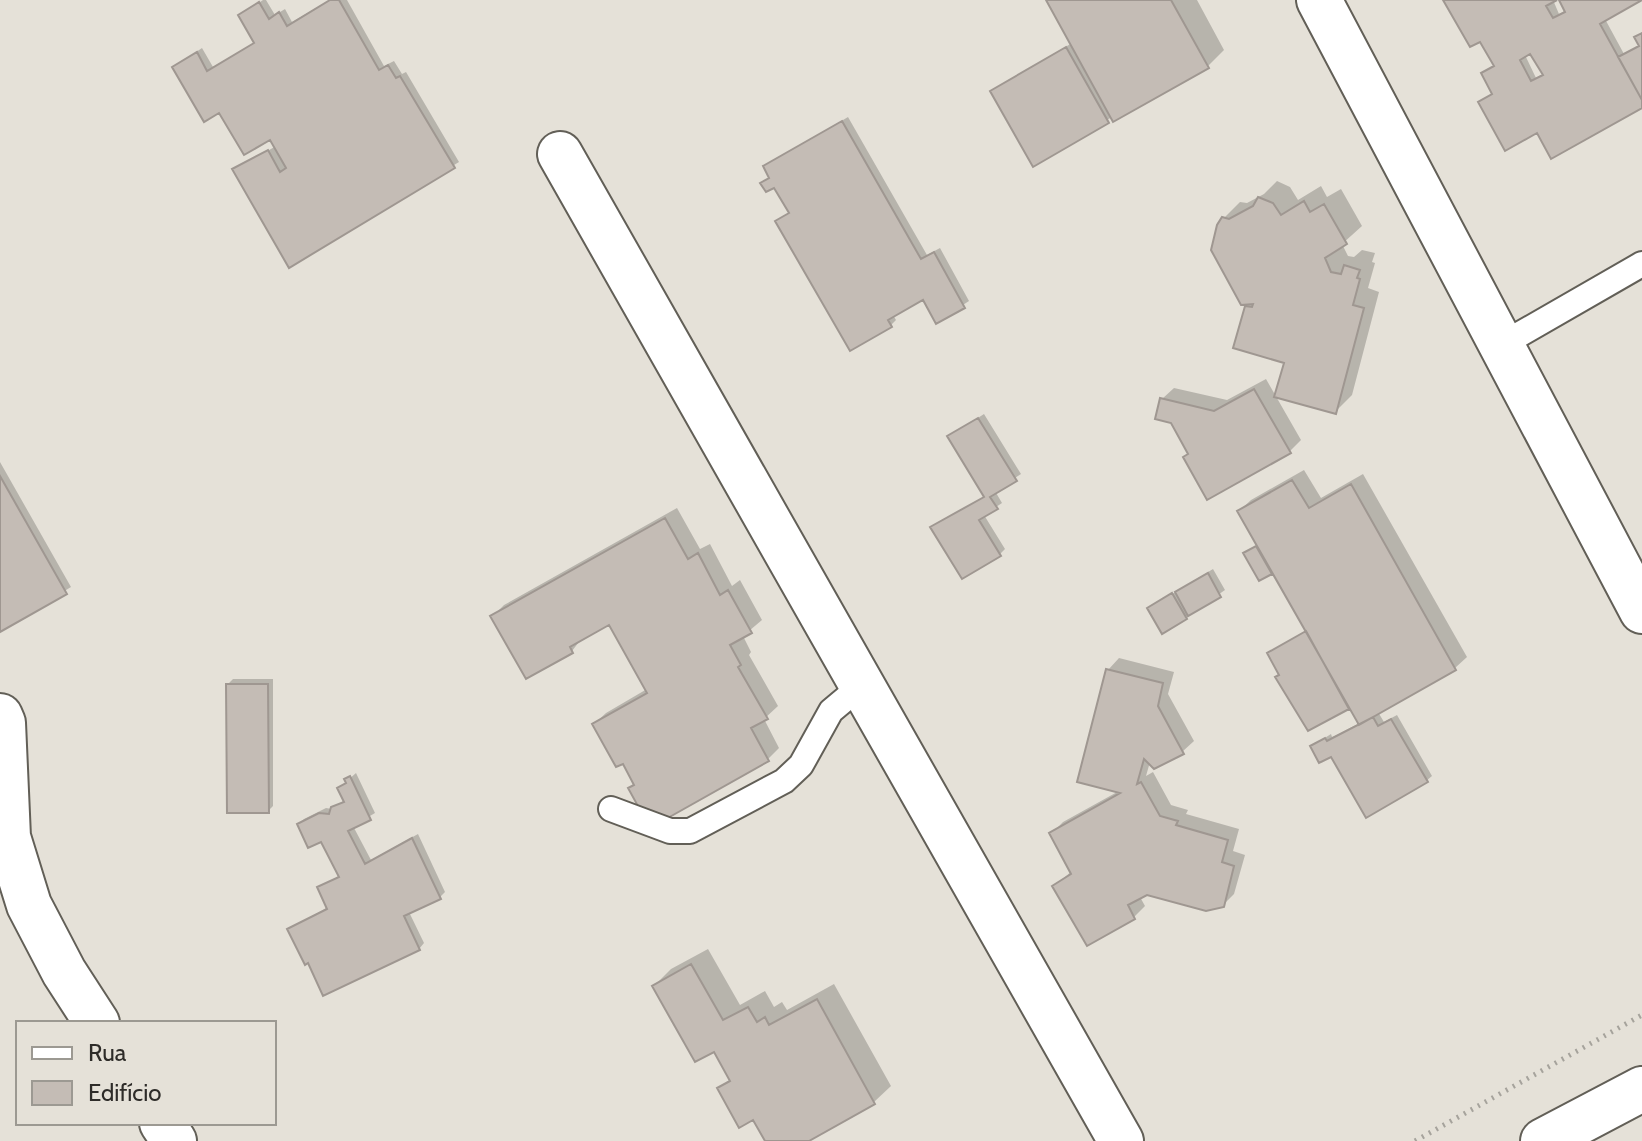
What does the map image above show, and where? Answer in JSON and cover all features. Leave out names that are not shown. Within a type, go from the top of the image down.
[{"type":"street","points":[[1319,0],[1642,611]]},
{"type":"street","points":[[560,154],[1121,1141]]},
{"type":"street","points":[[0,716],[3,723],[8,837],[29,905],[64,972],[96,1021]]},
{"type":"street","points":[[1543,1141],[1642,1089]]},
{"type":"lane","points":[[1501,345],[1642,264]]},
{"type":"lane","points":[[611,809],[670,831],[690,831],[784,781],[801,765],[831,711],[862,685]]},
{"type":"path","points":[[1415,1141],[1642,1015]]},
{"type":"building","points":[[330,0],[339,0],[379,70],[388,65],[396,78],[400,76],[455,168],[289,268],[232,169],[268,150],[280,172],[286,168],[270,140],[244,155],[219,113],[204,122],[172,67],[197,52],[207,71],[254,43],[238,15],[259,2],[269,19],[279,12],[287,26]]},
{"type":"building","points":[[1046,0],[1171,0],[1209,68],[1113,122]]},
{"type":"building","points":[[1443,0],[1557,0],[1546,6],[1553,18],[1565,12],[1559,0],[1642,0],[1600,24],[1642,100],[1642,108],[1551,159],[1537,133],[1505,151],[1478,102],[1492,94],[1481,73],[1494,66],[1480,42],[1470,47]],"holes":[[[1530,54],[1543,75],[1531,81],[1520,60]]]},
{"type":"building","points":[[1642,33],[1642,100],[1618,57],[1639,46],[1634,37]]},
{"type":"building","points":[[1066,47],[1109,123],[1033,167],[990,91]]},
{"type":"building","points":[[842,121],[921,259],[934,252],[965,308],[936,324],[923,300],[888,320],[892,327],[850,351],[775,221],[789,213],[774,188],[766,192],[760,183],[769,178],[763,166]]},
{"type":"building","points":[[1258,197],[1273,203],[1281,215],[1304,201],[1310,212],[1324,204],[1347,244],[1325,258],[1331,272],[1341,274],[1344,265],[1360,270],[1353,305],[1364,308],[1336,414],[1274,397],[1284,363],[1233,348],[1245,306],[1252,307],[1253,304],[1241,305],[1211,250],[1222,217],[1229,219],[1253,206]]},
{"type":"building","points":[[1254,389],[1291,453],[1207,500],[1183,457],[1188,454],[1171,423],[1155,419],[1160,398],[1214,411]]},
{"type":"building","points":[[978,418],[1017,481],[990,497],[998,509],[979,520],[1001,556],[962,579],[930,527],[984,497],[947,436]]},
{"type":"building","points":[[0,476],[67,594],[0,632]]},
{"type":"building","points":[[1292,480],[1309,508],[1351,484],[1456,670],[1359,725],[1237,511]]},
{"type":"building","points":[[665,518],[688,559],[698,553],[720,595],[728,590],[752,633],[730,645],[741,665],[738,667],[768,719],[751,728],[769,761],[650,828],[628,788],[634,785],[623,764],[616,767],[592,724],[647,693],[609,625],[570,647],[573,653],[526,679],[490,616]]},
{"type":"building","points":[[1256,546],[1272,574],[1259,581],[1243,553]]},
{"type":"building","points":[[1208,573],[1221,597],[1188,616],[1175,592]]},
{"type":"building","points":[[1172,593],[1187,619],[1162,634],[1147,608]]},
{"type":"building","points":[[1306,631],[1349,709],[1308,731],[1275,677],[1279,675],[1267,653]]},
{"type":"building","points":[[1106,669],[1163,683],[1158,706],[1184,754],[1154,769],[1144,759],[1137,784],[1141,782],[1160,816],[1178,821],[1176,825],[1228,840],[1222,862],[1234,866],[1224,907],[1206,911],[1147,895],[1128,905],[1135,919],[1087,946],[1052,886],[1071,874],[1049,833],[1120,793],[1077,782]]},
{"type":"building","points":[[226,684],[268,684],[269,813],[227,813]]},
{"type":"building","points":[[1373,717],[1378,726],[1391,719],[1428,782],[1366,818],[1331,757],[1319,763],[1310,746],[1325,738],[1327,741]]},
{"type":"building","points":[[350,776],[371,820],[348,831],[365,864],[412,838],[441,899],[404,916],[420,950],[323,996],[308,963],[305,965],[287,929],[327,909],[317,887],[339,877],[321,842],[308,848],[297,824],[319,813],[329,814],[331,807],[344,802],[337,788],[346,783],[344,779]]},
{"type":"building","points":[[691,964],[723,1020],[748,1007],[757,1022],[765,1017],[769,1025],[817,999],[875,1104],[809,1141],[765,1141],[753,1120],[739,1128],[717,1088],[730,1081],[714,1052],[695,1062],[652,986]]}]
